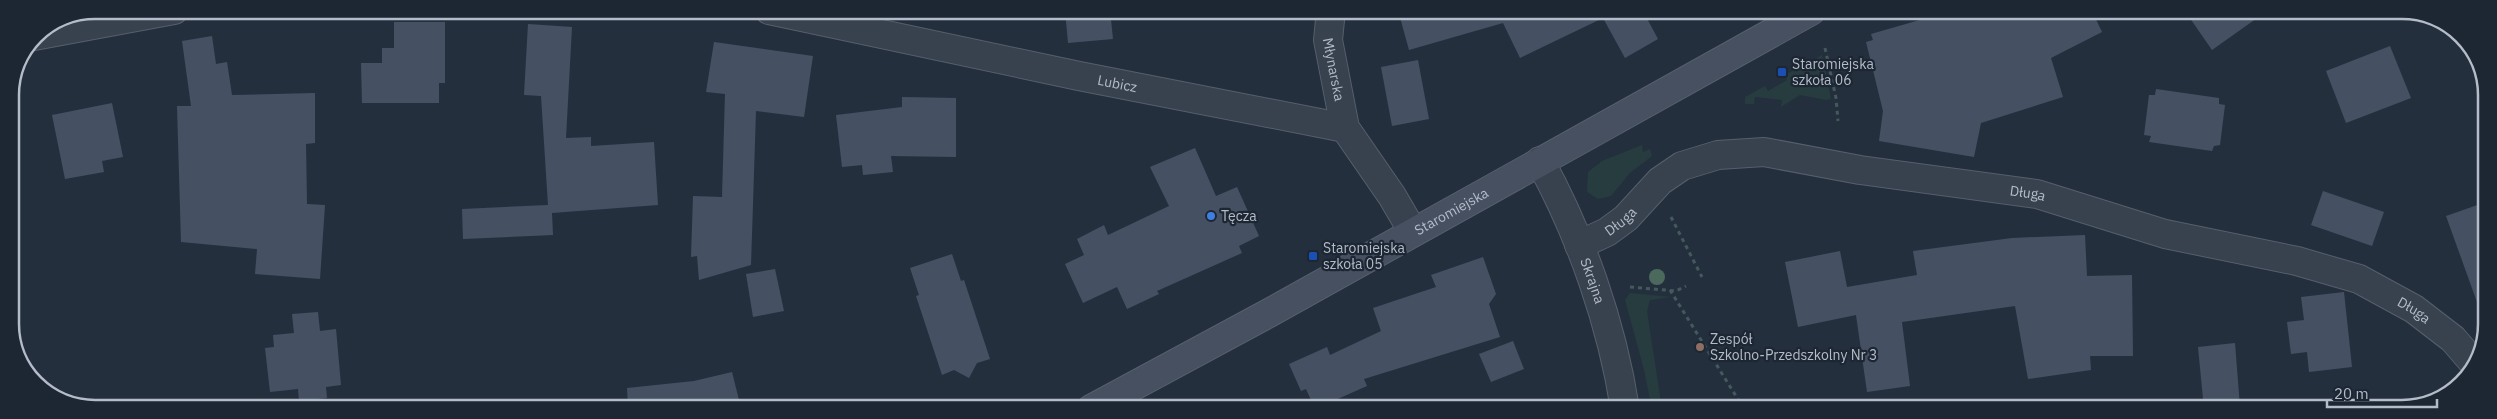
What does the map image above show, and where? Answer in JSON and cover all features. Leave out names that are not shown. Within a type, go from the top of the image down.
[{"type":"street","points":[[52,33],[126,19]]},
{"type":"street","name":"Lubicz","points":[[811,19],[1079,76],[1345,128]]},
{"type":"street","name":"Młynarska","points":[[1330,19],[1328,40],[1345,128]]},
{"type":"street","name":"Staromiejska","points":[[1108,400],[1269,313],[1797,19]]},
{"type":"street","points":[[1345,128],[1392,196],[1413,232]]},
{"type":"street","name":"Długa","points":[[1579,245],[1608,232],[1626,218],[1660,182],[1682,166],[1718,155],[1764,152],[1860,170],[2038,194],[2165,234],[2296,261],[2358,279],[2414,309],[2453,339],[2470,358]]},
{"type":"street","name":"Skrajna","points":[[1540,161],[1564,207],[1579,245],[1604,321],[1624,400]]},
{"type":"path","points":[[1825,48],[1836,98],[1838,121]]},
{"type":"path","points":[[1671,217],[1702,277]]},
{"type":"path","points":[[1628,286],[1670,290],[1686,286]]},
{"type":"path","points":[[1670,290],[1738,400]]},
{"type":"green space","points":[[1822,55],[1831,99],[1826,100],[1800,95],[1781,107],[1782,100],[1755,97],[1754,104],[1745,104],[1745,97],[1765,86],[1768,91],[1787,80],[1785,75]]},
{"type":"green space","points":[[1642,145],[1643,152],[1650,149],[1652,156],[1630,173],[1611,196],[1598,199],[1587,192],[1588,172],[1602,161]]},
{"type":"green space","points":[[1630,293],[1671,297],[1650,300],[1647,311],[1661,400],[1650,400],[1625,300]]},
{"type":"building","points":[[1066,19],[1111,19],[1113,39],[1068,43]]},
{"type":"building","points":[[1400,19],[1601,19],[1520,58],[1503,23],[1409,50]]},
{"type":"building","points":[[1604,19],[1647,19],[1658,39],[1625,58]]},
{"type":"building","points":[[1923,19],[2096,19],[2102,32],[2051,58],[2063,97],[1981,123],[1974,157],[1879,141],[1883,111],[1866,42],[1873,40],[1871,34]]},
{"type":"building","points":[[2191,19],[2256,19],[2212,50]]},
{"type":"building","points":[[394,22],[445,22],[445,83],[439,83],[439,103],[362,103],[361,63],[382,63],[382,48],[394,48]]},
{"type":"building","points":[[528,24],[572,27],[566,138],[591,137],[591,146],[654,142],[658,205],[552,213],[553,235],[463,239],[462,209],[548,205],[541,96],[524,95]]},
{"type":"building","points":[[212,36],[216,64],[227,62],[232,95],[315,93],[315,143],[306,144],[307,204],[325,205],[320,279],[255,274],[257,249],[181,242],[177,106],[191,106],[182,41]]},
{"type":"building","points":[[714,42],[813,56],[804,117],[756,111],[751,265],[699,280],[697,256],[691,257],[693,196],[722,197],[725,94],[706,92]]},
{"type":"building","points":[[2390,46],[2411,98],[2346,123],[2326,71]]},
{"type":"building","points":[[1418,60],[1429,119],[1392,126],[1381,67]]},
{"type":"building","points":[[2156,89],[2219,98],[2219,104],[2225,105],[2220,145],[2214,146],[2212,151],[2149,142],[2151,136],[2144,135],[2149,95],[2155,95]]},
{"type":"building","points":[[902,97],[956,98],[956,157],[891,156],[893,172],[863,175],[862,165],[842,167],[836,115],[902,107]]},
{"type":"building","points":[[112,103],[123,157],[102,161],[104,172],[65,179],[52,115]]},
{"type":"building","points":[[1195,148],[1216,196],[1237,187],[1259,236],[1239,246],[1242,253],[1157,291],[1159,294],[1127,309],[1117,287],[1083,303],[1065,264],[1084,255],[1077,239],[1104,225],[1108,235],[1169,206],[1150,167]]},
{"type":"building","points":[[2323,191],[2384,212],[2372,246],[2311,225]]},
{"type":"building","points":[[2478,205],[2478,305],[2446,216]]},
{"type":"building","points":[[2085,235],[2087,276],[2132,275],[2133,356],[2090,356],[2091,370],[2028,379],[2015,306],[1902,322],[1910,386],[1867,392],[1856,315],[1798,327],[1785,262],[1840,251],[1847,287],[1917,275],[1913,251],[2012,238]]},
{"type":"building","points":[[952,254],[961,281],[964,280],[990,359],[977,363],[969,378],[954,370],[942,375],[916,296],[919,295],[910,268]]},
{"type":"building","points":[[1483,257],[1496,294],[1489,304],[1500,337],[1364,379],[1367,386],[1335,400],[1311,400],[1306,389],[1301,391],[1289,364],[1327,347],[1330,355],[1381,331],[1373,308],[1436,287],[1431,275]]},
{"type":"building","points":[[775,269],[784,311],[753,317],[746,274]]},
{"type":"building","points":[[2344,292],[2352,367],[2309,372],[2307,352],[2291,354],[2287,322],[2304,320],[2301,297]]},
{"type":"building","points":[[318,312],[320,331],[336,329],[341,385],[326,387],[327,398],[299,400],[298,389],[270,392],[265,348],[274,347],[273,335],[294,333],[292,314]]},
{"type":"building","points":[[1513,341],[1524,369],[1491,382],[1479,354]]},
{"type":"building","points":[[2235,343],[2239,400],[2203,400],[2198,347]]},
{"type":"building","points":[[732,372],[739,400],[628,400],[627,388],[694,381]]},
{"type":"place","name":"Staromiejska szkoła 06","points":[[1782,72]]},
{"type":"place","name":"Tęcza","points":[[1211,216]]},
{"type":"place","name":"Staromiejska szkoła 05","points":[[1313,256]]},
{"type":"place","name":"Zespół Szkolno-Przedszkolny Nr 3","points":[[1700,347]]}]
